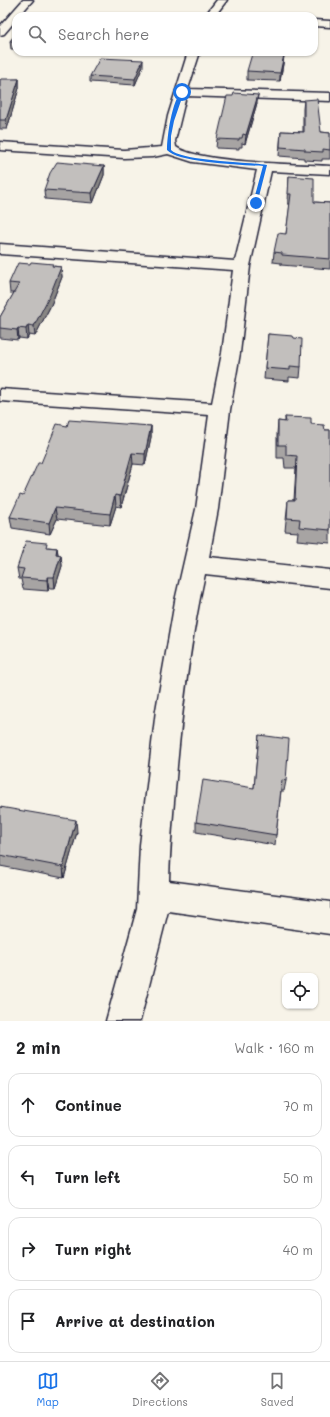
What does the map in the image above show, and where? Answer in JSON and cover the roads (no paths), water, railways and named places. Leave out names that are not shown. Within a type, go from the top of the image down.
[{"type":"street","points":[[18,12],[28,0]]},
{"type":"street","points":[[212,12],[222,0]]},
{"type":"street","points":[[0,32],[12,18]]},
{"type":"street","points":[[318,23],[330,24]]},
{"type":"street","points":[[193,56],[172,121],[169,136],[169,150],[173,154],[192,158],[265,166],[330,170]]},
{"type":"street","points":[[182,92],[330,97]]},
{"type":"street","points":[[0,146],[124,154],[148,154],[169,150]]},
{"type":"street","points":[[123,1021],[149,928],[154,894],[156,838],[169,710],[185,615],[209,494],[220,410],[232,345],[242,266],[265,166]]},
{"type":"street","points":[[0,249],[242,266]]},
{"type":"street","points":[[0,395],[220,410]]},
{"type":"street","points":[[196,564],[330,579]]},
{"type":"street","points":[[154,894],[330,918]]}]
